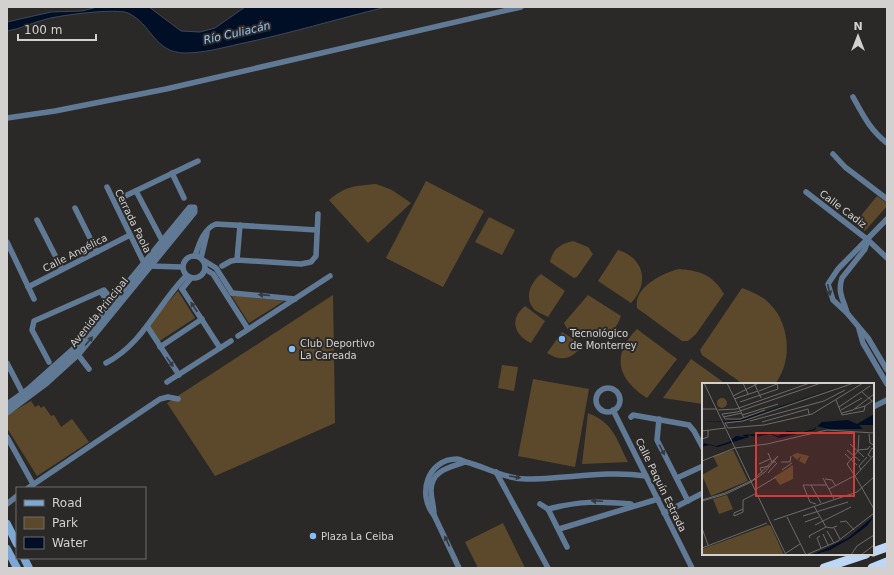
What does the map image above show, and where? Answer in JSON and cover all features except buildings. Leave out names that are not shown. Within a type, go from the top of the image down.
[{"type":"highway","points":[[874,552],[887,547]]},
{"type":"highway","points":[[824,568],[863,555]]},
{"type":"highway","points":[[872,568],[887,562]]},
{"type":"main road","points":[[7,524],[16,542]]},
{"type":"main road","points":[[7,549],[17,568]]},
{"type":"main road","points":[[24,559],[29,568]]},
{"type":"street","points":[[7,118],[63,110],[166,89],[521,7]]},
{"type":"street","points":[[853,97],[868,125],[875,134],[887,143]]},
{"type":"street","points":[[832,154],[845,167],[887,200]]},
{"type":"street","points":[[122,197],[198,161]]},
{"type":"street","points":[[172,173],[184,198]]},
{"type":"street","name":"Cerrada Paola","points":[[107,187],[146,264]]},
{"type":"street","points":[[136,191],[164,244]]},
{"type":"street","name":"Calle Cadiz","points":[[806,192],[868,240],[887,258]]},
{"type":"street","points":[[75,208],[97,252]]},
{"type":"street","name":"Avenida Principal","points":[[7,405],[76,351],[111,303],[164,244],[191,211]]},
{"type":"street","points":[[222,266],[231,261],[238,260],[301,264],[311,262],[316,256],[318,214]]},
{"type":"street","points":[[887,219],[868,240],[860,244],[828,280],[828,287],[833,300],[848,313],[868,338],[887,370]]},
{"type":"street","points":[[37,220],[62,269]]},
{"type":"street","points":[[296,299],[230,295],[213,274],[205,269],[200,258],[208,231],[216,224],[317,230]]},
{"type":"street","points":[[238,260],[240,225]]},
{"type":"street","name":"Calle Angélica","points":[[28,287],[130,235]]},
{"type":"street","points":[[848,313],[840,293],[840,284],[844,275],[865,249],[868,240]]},
{"type":"street","points":[[7,242],[34,299]]},
{"type":"street","points":[[850,256],[856,261]]},
{"type":"street","points":[[182,266],[186,259],[200,258],[216,268],[248,329]]},
{"type":"street","points":[[146,264],[182,266]]},
{"type":"street","name":"Avenida Principal","points":[[7,412],[46,383],[76,351],[146,264]]},
{"type":"street","points":[[182,266],[188,277]]},
{"type":"street","points":[[188,277],[199,278],[205,269]]},
{"type":"street","points":[[838,269],[844,275]]},
{"type":"street","points":[[238,336],[330,276]]},
{"type":"street","points":[[106,362],[119,356],[130,346],[188,277]]},
{"type":"street","points":[[180,288],[220,348]]},
{"type":"street","points":[[49,362],[32,330],[33,323],[104,291],[111,303]]},
{"type":"street","points":[[160,347],[202,319]]},
{"type":"street","points":[[147,326],[179,375]]},
{"type":"street","points":[[858,327],[863,343],[887,384]]},
{"type":"street","points":[[167,382],[231,341]]},
{"type":"street","points":[[76,351],[89,370]]},
{"type":"street","points":[[7,363],[23,394]]},
{"type":"street","points":[[604,388],[613,389],[619,395],[619,403],[613,410],[603,410],[597,405],[596,396],[604,388]]},
{"type":"street","points":[[29,487],[160,399],[168,397],[178,399]]},
{"type":"street","points":[[874,406],[887,400]]},
{"type":"street","name":"Calle Paquín Estrada","points":[[613,410],[692,568]]},
{"type":"street","points":[[632,417],[633,415],[689,425],[702,446]]},
{"type":"street","points":[[659,420],[657,440],[688,500]]},
{"type":"street","points":[[7,437],[33,484]]},
{"type":"street","points":[[459,568],[434,515],[430,489],[434,478],[446,468],[465,462],[476,464],[511,477],[526,479],[588,474],[646,476]]},
{"type":"street","points":[[677,478],[702,466]]},
{"type":"street","points":[[495,472],[548,568]]},
{"type":"street","points":[[664,512],[702,493]]},
{"type":"street","points":[[7,504],[16,497]]},
{"type":"street","points":[[559,528],[636,504],[658,499]]},
{"type":"street","points":[[548,508],[574,502],[591,501],[636,504]]},
{"type":"street","points":[[540,504],[548,508],[567,547]]},
{"type":"green space","points":[[426,181],[484,211],[443,287],[386,258]]},
{"type":"green space","points":[[376,184],[392,190],[411,203],[368,243],[329,200],[346,189],[362,185]]},
{"type":"green space","points":[[877,196],[887,203],[887,206],[865,231],[855,223]]},
{"type":"green space","points":[[489,217],[515,230],[502,255],[475,242]]},
{"type":"green space","points":[[573,241],[588,247],[593,254],[577,277],[574,278],[550,262],[555,250],[564,244]]},
{"type":"green space","points":[[618,250],[634,259],[639,265],[641,272],[641,287],[631,303],[598,281]]},
{"type":"green space","points":[[679,269],[705,275],[715,282],[724,294],[696,334],[688,341],[682,341],[637,308],[637,300],[644,287],[665,274]]},
{"type":"green space","points":[[541,274],[565,291],[548,317],[536,311],[532,306],[529,296],[531,286]]},
{"type":"green space","points":[[742,288],[766,300],[776,311],[785,331],[787,342],[785,364],[781,375],[776,383],[742,383],[702,355],[700,350]]},
{"type":"green space","points":[[178,291],[195,318],[158,342],[148,325]]},
{"type":"green space","points":[[231,295],[284,301],[249,323]]},
{"type":"green space","name":"Club Deportivo La Careada","points":[[333,295],[335,423],[215,476],[167,403]]},
{"type":"green space","points":[[588,295],[621,316],[613,330],[601,337],[593,339],[586,339],[573,334],[564,323]]},
{"type":"green space","points":[[525,306],[545,321],[531,343],[525,340],[517,331],[515,321],[520,311]]},
{"type":"green space","points":[[637,329],[677,359],[647,398],[629,383],[621,366],[623,348]]},
{"type":"green space","points":[[562,332],[583,345],[567,358],[558,358],[547,353]]},
{"type":"green space","points":[[691,359],[725,383],[702,383],[702,404],[663,398]]},
{"type":"green space","points":[[502,365],[518,367],[514,391],[498,388]]},
{"type":"green space","points":[[533,379],[589,389],[575,467],[518,456]]},
{"type":"green space","points":[[31,401],[35,407],[39,405],[41,408],[44,406],[51,416],[54,415],[61,427],[72,419],[89,442],[37,476],[7,428],[7,415]]},
{"type":"green space","points":[[588,413],[597,417],[609,427],[617,439],[628,462],[582,464]]},
{"type":"green space","points":[[503,523],[525,568],[478,568],[465,542]]},
{"type":"water","name":"Río Culiacán","points":[[97,7],[149,7],[181,31],[200,32],[215,28],[245,7],[386,7],[257,40],[192,53],[175,52],[166,48],[136,18],[128,13],[122,12],[113,11],[54,17],[7,31],[7,22],[51,12],[82,11]]},
{"type":"place","name":"Tecnológico de Monterrey","points":[[562,339]]},
{"type":"place","name":"Club Deportivo La Careada","points":[[292,349]]},
{"type":"place","name":"Plaza La Ceiba","points":[[313,536]]}]
